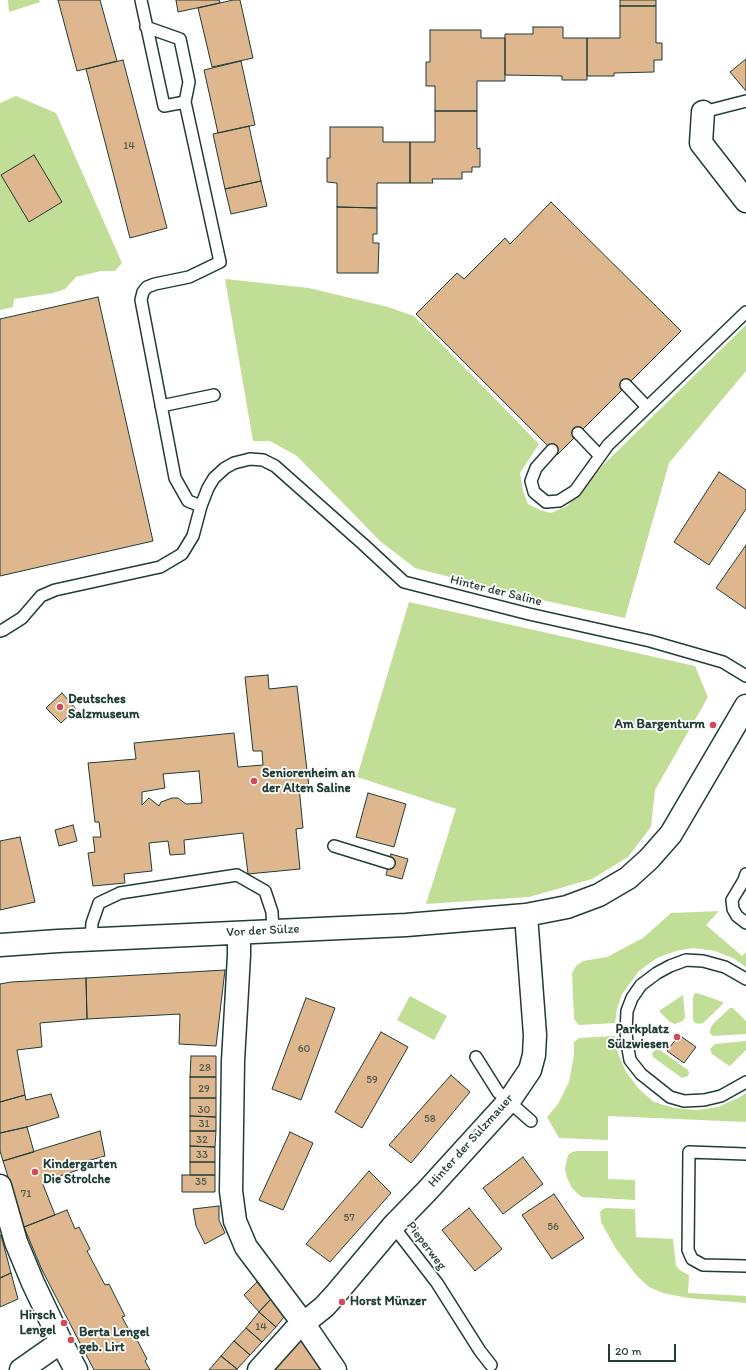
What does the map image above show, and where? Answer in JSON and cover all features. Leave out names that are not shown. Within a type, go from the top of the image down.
[{"type":"street","points":[[703,112],[701,143],[746,201]]},
{"type":"street","points":[[526,915],[567,907],[600,895],[628,878],[649,859],[671,834],[746,706]]},
{"type":"street","name":"Vor der Sülze","points":[[0,945],[91,939],[406,925],[526,915]]},
{"type":"street","name":"Hinter der Sülzmauer","points":[[260,1370],[294,1331],[324,1307],[335,1295],[393,1226],[509,1101],[530,1070],[534,1055],[535,1035],[526,915]]},
{"type":"street","points":[[239,932],[233,1061],[231,1191],[236,1221],[246,1247],[303,1323],[335,1370]]},
{"type":"street","points":[[0,1186],[16,1242],[60,1342],[76,1370]]},
{"type":"street","points":[[22,1370],[60,1342]]},
{"type":"lane","points":[[141,0],[164,106],[185,102]]},
{"type":"lane","points":[[0,631],[22,618],[41,596],[55,590],[160,567],[166,564],[182,554],[193,536],[201,506],[188,501],[175,478],[141,300],[143,292],[147,287],[189,277],[220,262],[185,102],[189,82],[180,39],[146,26]]},
{"type":"lane","points":[[703,112],[746,101]]},
{"type":"lane","points":[[552,450],[536,468],[531,481],[534,492],[546,502],[559,501],[575,491],[608,445],[746,312]]},
{"type":"lane","points":[[626,385],[647,407]]},
{"type":"lane","points":[[161,406],[214,395]]},
{"type":"lane","points":[[578,433],[600,456]]},
{"type":"lane","name":"Hinter der Saline","points":[[201,506],[208,488],[214,478],[225,468],[234,462],[250,459],[263,460],[275,466],[404,582],[529,614],[650,641],[723,662],[746,676]]},
{"type":"lane","points":[[334,846],[389,863]]},
{"type":"lane","points":[[746,874],[732,900],[733,909],[737,916],[746,923]]},
{"type":"lane","points":[[91,939],[92,923],[99,903],[120,893],[237,876],[265,891],[272,912],[273,931]]},
{"type":"lane","points":[[746,980],[725,967],[703,961],[686,960],[670,966],[657,973],[641,985],[632,998],[628,1011],[626,1032],[630,1060],[641,1074],[670,1097],[684,1100],[704,1100],[721,1096],[746,1082]]},
{"type":"lane","points":[[476,1057],[498,1092],[531,1121]]},
{"type":"lane","points":[[746,1154],[689,1152],[688,1250],[692,1259],[703,1265],[746,1266]]},
{"type":"lane","name":"Pieperweg","points":[[393,1226],[436,1283],[480,1351],[491,1365]]},
{"type":"green space","points":[[8,0],[39,0],[40,2],[9,12]]},
{"type":"green space","points":[[16,96],[56,113],[122,263],[115,271],[101,271],[76,277],[65,289],[53,293],[14,299],[13,307],[0,310],[0,103]]},
{"type":"green space","points":[[225,279],[309,288],[388,307],[414,316],[539,444],[520,473],[523,491],[528,504],[540,510],[551,513],[567,506],[584,489],[603,465],[746,325],[746,371],[669,463],[625,618],[519,595],[415,568],[380,541],[297,456],[270,441],[253,441]]},
{"type":"green space","points":[[409,602],[695,666],[708,697],[655,790],[651,827],[628,857],[592,879],[529,897],[426,904],[456,809],[357,777]]},
{"type":"green space","points":[[719,911],[706,925],[742,956],[746,952],[746,967],[733,958],[715,951],[693,948],[676,951],[657,958],[639,971],[622,994],[617,1009],[615,1023],[579,1025],[574,1019],[572,973],[576,966],[583,961],[607,957],[643,938],[671,913]]},
{"type":"green space","points":[[695,993],[723,1002],[723,1004],[703,1023],[699,1024],[695,1023],[693,1020],[693,997]]},
{"type":"green space","points":[[683,995],[685,1017],[683,1021],[675,1024],[670,1022],[659,1011]]},
{"type":"green space","points":[[410,996],[447,1016],[434,1040],[397,1020]]},
{"type":"green space","points":[[730,1008],[733,1008],[746,1021],[746,1034],[713,1036],[710,1033],[712,1025]]},
{"type":"green space","points":[[615,1036],[618,1053],[626,1072],[639,1089],[654,1102],[674,1108],[697,1110],[718,1107],[746,1093],[746,1122],[608,1116],[608,1140],[559,1138],[547,1117],[558,1104],[569,1082],[574,1055],[574,1042],[579,1038]]},
{"type":"green space","points":[[746,1041],[746,1050],[730,1066],[712,1054],[710,1049],[715,1044]]},
{"type":"green space","points":[[656,1050],[660,1050],[688,1070],[688,1076],[682,1078],[653,1057],[652,1054]]},
{"type":"green space","points":[[576,1151],[608,1151],[608,1179],[635,1180],[635,1200],[582,1197],[578,1194],[572,1188],[567,1178],[565,1168],[568,1155]]},
{"type":"green space","points":[[606,1208],[635,1209],[636,1237],[673,1239],[676,1266],[681,1271],[689,1275],[688,1293],[746,1296],[746,1303],[688,1298],[663,1293],[649,1287],[637,1276],[616,1249],[601,1222],[600,1212]]},
{"type":"building","points":[[58,0],[100,0],[117,61],[77,71]]},
{"type":"building","points":[[176,0],[219,0],[220,3],[178,12]]},
{"type":"building","points":[[233,0],[240,0],[253,58],[212,67],[198,8]]},
{"type":"building","points":[[620,0],[656,0],[656,6],[620,6]]},
{"type":"building","points":[[620,6],[656,6],[656,43],[662,43],[662,60],[654,60],[654,72],[614,73],[614,76],[587,76],[587,38],[620,38]]},
{"type":"building","points":[[533,27],[563,27],[563,38],[587,38],[587,80],[562,80],[562,76],[505,75],[505,34],[533,34]]},
{"type":"building","points":[[430,30],[481,30],[481,38],[505,38],[505,81],[477,81],[477,111],[435,111],[435,86],[426,86],[426,62],[430,62]]},
{"type":"building","points":[[746,59],[746,91],[730,72]]},
{"type":"building","points":[[123,60],[167,228],[130,238],[86,69]]},
{"type":"building","points":[[241,61],[255,125],[218,133],[204,70]]},
{"type":"building","points":[[435,111],[477,111],[477,149],[480,148],[480,167],[472,167],[472,172],[462,172],[462,179],[432,179],[433,183],[410,183],[410,142],[435,142]]},
{"type":"building","points":[[249,126],[261,181],[225,189],[213,134]]},
{"type":"building","points":[[330,127],[383,127],[383,142],[410,142],[410,183],[377,183],[377,208],[337,207],[337,183],[327,182],[327,158],[330,158]]},
{"type":"building","points":[[34,155],[62,202],[29,222],[1,175]]},
{"type":"building","points":[[261,181],[267,206],[231,214],[225,189]]},
{"type":"building","points":[[551,202],[681,331],[557,455],[416,314],[457,273],[464,279],[505,238],[510,244]]},
{"type":"building","points":[[337,207],[377,208],[377,234],[373,234],[373,243],[379,243],[378,273],[337,273]]},
{"type":"building","points":[[98,297],[153,541],[0,576],[0,319]]},
{"type":"building","points":[[719,472],[746,490],[746,509],[709,565],[674,542]]},
{"type":"building","points":[[746,545],[746,609],[716,588]]},
{"type":"building","name":"Seniorenheim an der Alten Saline","points":[[268,675],[269,689],[297,686],[309,787],[299,787],[303,828],[296,829],[300,869],[248,874],[243,833],[184,840],[185,854],[170,855],[168,841],[149,843],[152,871],[124,874],[125,883],[93,886],[88,853],[95,852],[93,837],[101,837],[99,822],[95,822],[88,763],[136,759],[134,743],[234,733],[238,767],[263,765],[262,751],[253,751],[245,677]],"holes":[[[199,771],[202,803],[186,804],[178,798],[172,798],[161,802],[159,806],[149,798],[142,805],[142,792],[165,788],[163,774]]]},
{"type":"building","points":[[62,693],[76,709],[61,723],[46,708]]},
{"type":"building","points":[[368,793],[406,804],[394,847],[356,837]]},
{"type":"building","points":[[73,825],[77,841],[59,846],[55,830]]},
{"type":"building","points":[[20,837],[35,902],[0,910],[0,841]]},
{"type":"building","points":[[391,854],[408,859],[402,879],[386,875]]},
{"type":"building","points":[[225,970],[216,1046],[179,1044],[180,1014],[87,1019],[86,978]]},
{"type":"building","points":[[86,978],[87,1019],[40,1023],[42,1047],[17,1050],[25,1095],[0,1102],[0,984],[11,982]]},
{"type":"building","points":[[306,998],[335,1008],[301,1100],[272,1089]]},
{"type":"building","points":[[381,1032],[408,1047],[362,1128],[335,1112]]},
{"type":"building","points":[[679,1035],[696,1047],[684,1063],[667,1051]]},
{"type":"building","points":[[191,1056],[216,1056],[216,1077],[190,1077]]},
{"type":"building","points":[[451,1075],[470,1092],[411,1163],[389,1145]]},
{"type":"building","points":[[190,1077],[216,1077],[216,1098],[190,1098]]},
{"type":"building","points":[[51,1094],[59,1117],[27,1127],[0,1133],[0,1102],[25,1095],[26,1100]]},
{"type":"building","points":[[190,1098],[216,1098],[216,1117],[190,1116]]},
{"type":"building","points":[[190,1116],[216,1117],[216,1131],[190,1131]]},
{"type":"building","points":[[27,1127],[34,1152],[3,1161],[0,1151],[0,1133]]},
{"type":"building","points":[[100,1131],[105,1156],[76,1164],[78,1170],[42,1182],[55,1215],[24,1227],[3,1161]]},
{"type":"building","points":[[190,1131],[216,1131],[215,1147],[190,1146]]},
{"type":"building","points":[[290,1132],[313,1143],[283,1210],[259,1200]]},
{"type":"building","points":[[190,1146],[215,1147],[215,1162],[190,1162]]},
{"type":"building","points":[[523,1157],[543,1184],[503,1214],[483,1188]]},
{"type":"building","points":[[190,1162],[215,1162],[215,1175],[190,1175]]},
{"type":"building","points":[[369,1171],[391,1193],[330,1262],[306,1244]]},
{"type":"building","points":[[182,1175],[215,1175],[215,1192],[182,1192]]},
{"type":"building","points":[[554,1194],[584,1238],[552,1259],[522,1215]]},
{"type":"building","points":[[219,1206],[219,1220],[225,1233],[205,1244],[196,1226],[193,1209]]},
{"type":"building","points":[[469,1208],[502,1249],[475,1271],[442,1230]]},
{"type":"building","points":[[67,1210],[75,1229],[79,1227],[90,1249],[87,1251],[105,1285],[109,1284],[125,1316],[122,1317],[134,1339],[136,1338],[147,1359],[145,1361],[150,1370],[94,1370],[42,1270],[24,1227]]},
{"type":"building","points":[[0,1235],[11,1273],[0,1278]]},
{"type":"building","points":[[11,1273],[18,1299],[0,1307],[0,1278]]},
{"type":"building","points":[[257,1282],[271,1299],[259,1312],[244,1295]]},
{"type":"building","points":[[271,1299],[287,1313],[276,1327],[259,1312]]},
{"type":"building","points":[[259,1312],[276,1327],[262,1342],[246,1328]]},
{"type":"building","points":[[246,1328],[262,1342],[250,1355],[234,1341]]},
{"type":"building","points":[[301,1338],[321,1370],[275,1370]]},
{"type":"building","points":[[234,1341],[250,1355],[237,1369],[221,1356]]},
{"type":"building","points":[[221,1356],[237,1369],[237,1370],[209,1370]]},
{"type":"place","name":"Deutsches Salzmuseum","points":[[60,707]]},
{"type":"place","name":"Am Bargenturm","points":[[713,725]]},
{"type":"place","name":"Seniorenheim an der Alten Saline","points":[[254,781]]},
{"type":"place","name":"Parkplatz Sülzwiesen","points":[[677,1037]]},
{"type":"place","name":"Kindergarten Die Strolche","points":[[35,1172]]},
{"type":"place","name":"Horst Münzer","points":[[342,1302]]},
{"type":"place","name":"Hirsch Lengel","points":[[64,1323]]},
{"type":"place","name":"Berta Lengel geb. Lirt","points":[[71,1340]]}]
